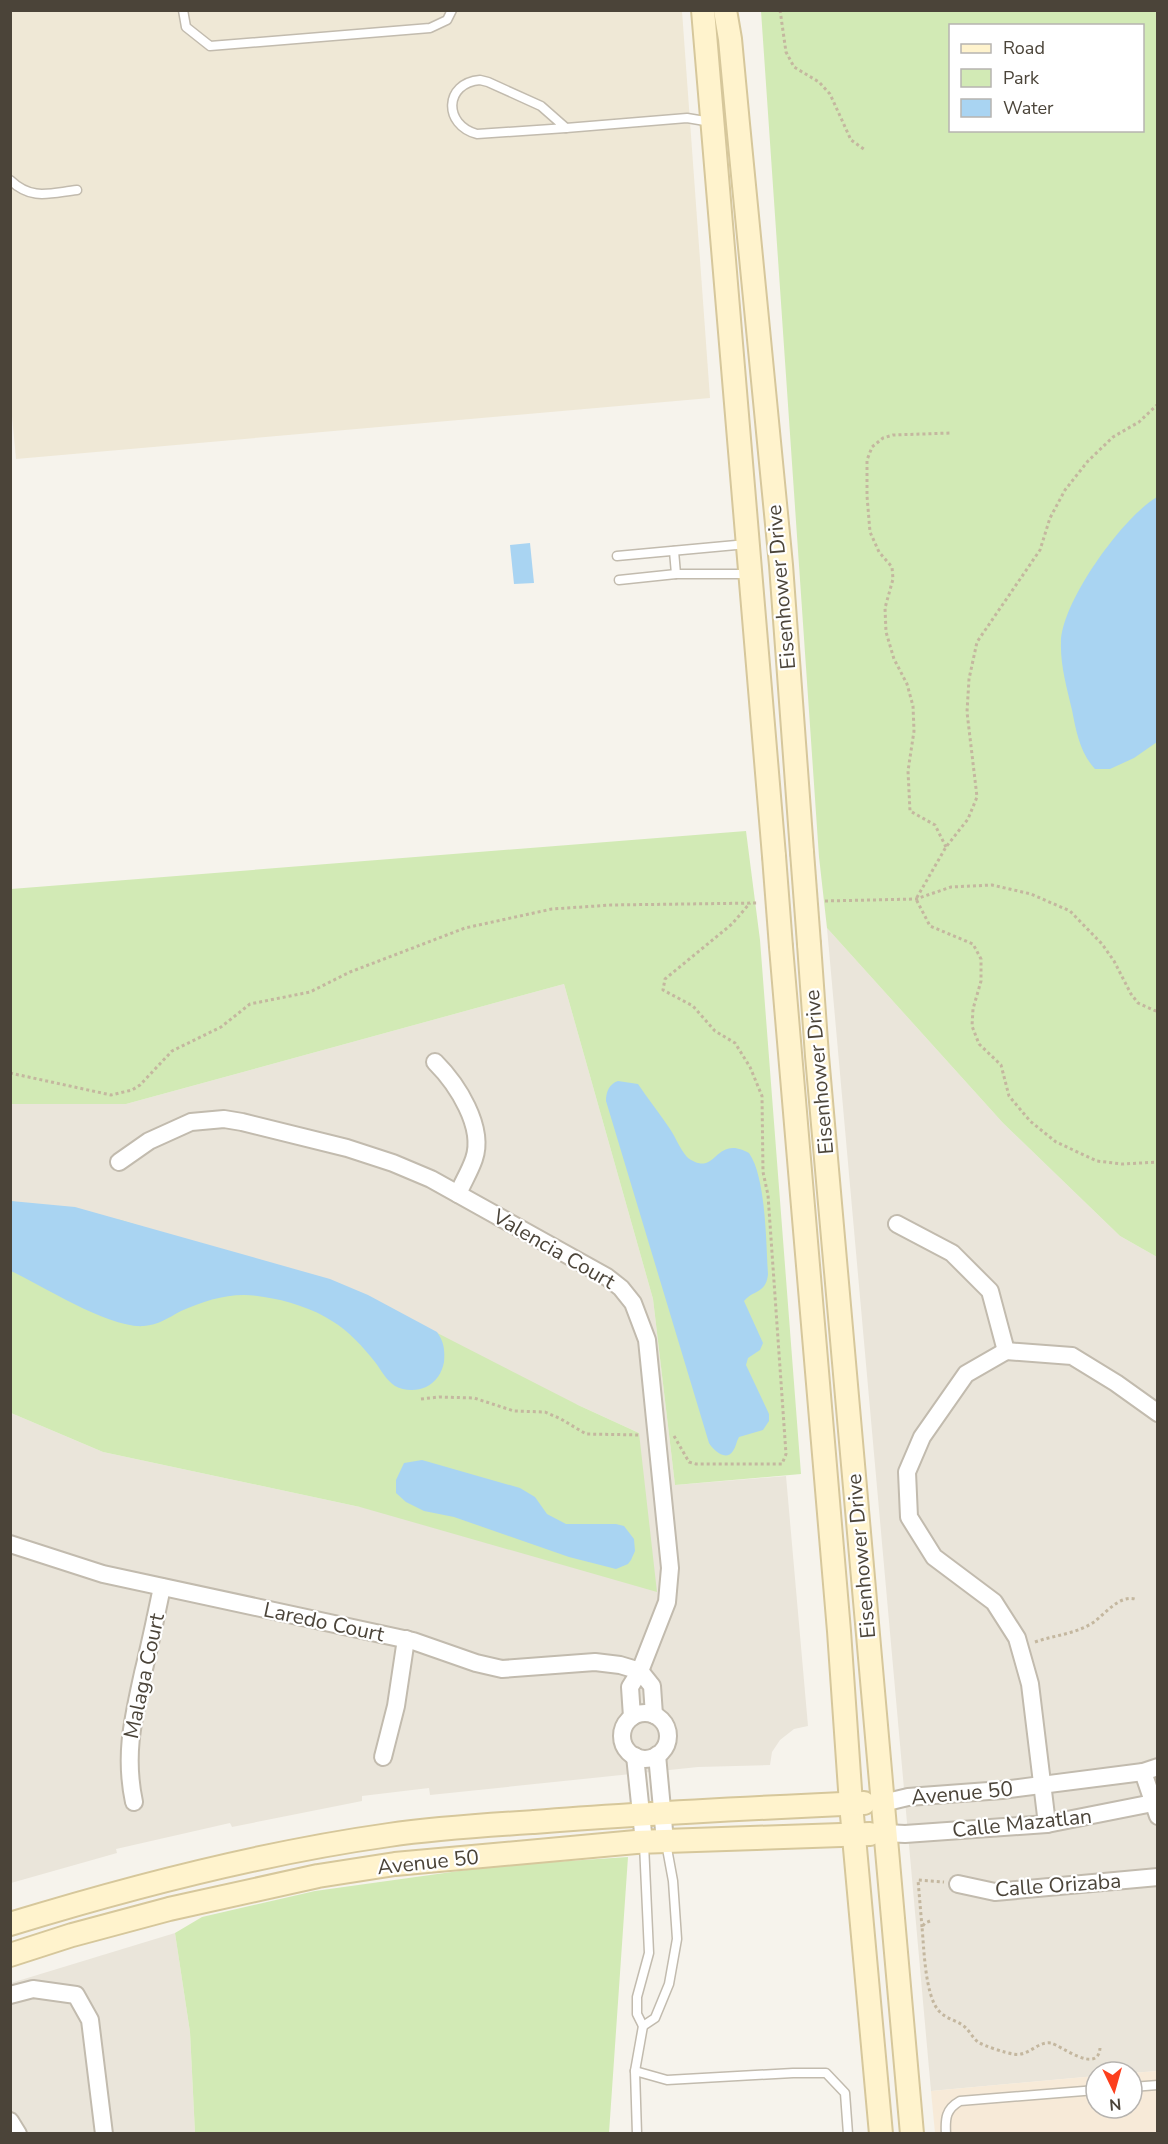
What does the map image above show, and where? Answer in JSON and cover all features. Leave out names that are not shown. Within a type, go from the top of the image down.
[{"type":"main road","name":"Eisenhower Drive","points":[[703,10],[839,1631],[851,1804],[882,2133]]},
{"type":"main road","name":"Eisenhower Drive","points":[[725,10],[730,39],[781,565],[817,1056],[912,2133]]},
{"type":"main road","points":[[711,122],[718,122],[724,127],[740,157]]},
{"type":"main road","points":[[748,544],[763,553],[771,630],[787,654]]},
{"type":"main road","name":"Avenue 50","points":[[10,1924],[98,1897],[315,1847],[390,1835],[652,1813],[883,1803]]},
{"type":"main road","name":"Avenue 50","points":[[10,1955],[72,1935],[169,1909],[318,1876],[395,1864],[655,1841],[885,1833]]},
{"type":"street","points":[[435,1062],[450,1078],[461,1095],[476,1140],[474,1158],[458,1194]]},
{"type":"street","name":"Valencia Court","points":[[119,1162],[172,1129],[191,1122],[224,1119],[347,1148],[393,1162],[431,1179],[607,1276],[633,1303],[647,1340],[670,1568],[667,1602],[640,1671],[630,1687],[632,1717],[625,1724],[622,1739],[624,1746],[635,1756],[652,1813],[655,1841]]},
{"type":"street","points":[[897,1224],[952,1253],[990,1291],[1006,1352]]},
{"type":"street","points":[[1047,1824],[1030,1684],[1017,1638],[994,1602],[934,1557],[909,1517],[908,1472],[922,1437],[966,1374],[1006,1352],[1072,1356],[1116,1383],[1158,1413]]},
{"type":"street","name":"Laredo Court","points":[[10,1544],[103,1574],[406,1639],[476,1663],[502,1669],[594,1662],[620,1665],[640,1671]]},
{"type":"street","name":"Malaga Court","points":[[134,1802],[129,1781],[129,1748],[134,1712],[162,1587]]},
{"type":"street","points":[[383,1757],[396,1706],[406,1639]]},
{"type":"street","name":"Valencia Court","points":[[640,1671],[652,1686],[654,1715],[663,1722],[668,1735],[667,1743],[657,1755],[652,1813]]},
{"type":"street","points":[[632,1717],[643,1713],[654,1715]]},
{"type":"street","points":[[635,1756],[643,1758],[657,1755]]},
{"type":"street","points":[[1150,1769],[1156,1807]]},
{"type":"street","name":"Calle Mazatlan","points":[[1042,1785],[1150,1769]]},
{"type":"street","name":"Avenue 50","points":[[883,1803],[908,1797],[1042,1785]]},
{"type":"street","name":"Calle Mazatlan","points":[[885,1833],[905,1834],[1047,1824],[1156,1807]]},
{"type":"street","name":"Calle Orizaba","points":[[958,1884],[995,1892],[1158,1877]]},
{"type":"street","points":[[10,1995],[33,1989],[76,1995],[90,2020],[104,2133]]},
{"type":"street","points":[[10,2121],[18,2133]]},
{"type":"lane","points":[[183,10],[186,27],[210,46],[430,28],[447,20],[452,10]]},
{"type":"lane","points":[[566,128],[541,106],[488,82],[472,81],[465,84],[455,95],[453,102],[455,119],[460,126],[468,132],[477,134],[566,128],[687,118],[711,122]]},
{"type":"lane","points":[[10,180],[20,189],[32,194],[77,190]]},
{"type":"lane","points":[[617,556],[748,544]]},
{"type":"lane","points":[[674,551],[676,574]]},
{"type":"lane","points":[[619,580],[676,574],[751,573]]},
{"type":"lane","points":[[637,2133],[635,2071],[643,2026],[637,2014],[637,1996],[649,1953],[649,1911],[644,1866],[655,1841]]},
{"type":"lane","points":[[643,2026],[655,2018],[669,1984],[677,1939],[673,1881],[655,1841]]},
{"type":"lane","points":[[635,2071],[667,2080],[826,2073],[845,2093],[848,2133]]},
{"type":"lane","points":[[946,2133],[948,2112],[960,2101],[1084,2091]]},
{"type":"path","points":[[780,10],[786,52],[794,67],[819,82],[830,94],[851,140],[865,150]]},
{"type":"path","points":[[916,899],[946,847],[968,819],[977,797],[967,712],[969,679],[976,642],[1040,550],[1050,518],[1065,490],[1113,437],[1139,422],[1158,404]]},
{"type":"path","points":[[946,847],[934,825],[910,811],[908,771],[914,731],[913,706],[907,684],[894,659],[886,632],[885,608],[893,579],[892,567],[879,552],[870,532],[867,460],[872,447],[883,438],[893,435],[951,433]]},
{"type":"path","points":[[821,901],[916,899],[951,887],[992,885],[1031,894],[1070,911],[1114,961],[1138,1003],[1158,1012]]},
{"type":"path","points":[[916,899],[930,926],[973,944],[981,959],[981,981],[973,1009],[972,1026],[979,1044],[1001,1065],[1009,1096],[1029,1121],[1056,1142],[1096,1161],[1122,1164],[1158,1162]]},
{"type":"path","points":[[421,1399],[474,1398],[514,1411],[545,1412],[586,1434],[640,1435],[668,1432],[675,1437],[689,1462],[696,1464],[782,1464],[786,1454],[768,1195],[763,1172],[762,1096],[750,1067],[735,1043],[716,1030],[693,1006],[663,990],[665,979],[732,924],[750,903]]},
{"type":"path","points":[[10,1073],[111,1095],[121,1094],[140,1085],[172,1051],[220,1026],[250,1004],[310,992],[350,972],[465,928],[552,909],[611,905],[762,903]]},
{"type":"path","points":[[1020,1650],[1052,1636],[1083,1628],[1120,1601],[1135,1599]]},
{"type":"path","points":[[958,1884],[918,1880],[929,1985],[936,2009],[945,2017],[965,2027],[978,2042],[1010,2054],[1023,2055],[1041,2044],[1050,2043],[1069,2054],[1089,2059],[1096,2056],[1100,2048]]},
{"type":"path","points":[[922,1927],[930,1921]]},
{"type":"shaded area","points":[[10,11],[682,11],[710,398],[16,459],[10,395]]},
{"type":"shaded area","points":[[827,928],[1003,1123],[1120,1236],[1157,1257],[1157,2071],[1144,2072],[1144,2060],[1084,2060],[1084,2077],[931,2091]]},
{"type":"shaded area","points":[[564,984],[653,1299],[675,1485],[786,1476],[808,1726],[794,1729],[780,1740],[772,1752],[770,1765],[698,1767],[430,1795],[429,1788],[362,1796],[362,1801],[232,1827],[230,1823],[116,1849],[117,1853],[11,1883],[11,1413],[103,1452],[360,1507],[639,1433],[578,1405],[11,1201],[11,1104],[126,1104]]},
{"type":"shaded area","points":[[175,1933],[190,2032],[195,2133],[11,2134],[11,1983]]},
{"type":"shaded area","points":[[1157,2071],[1157,2133],[935,2133],[931,2091],[1084,2077],[1084,2120],[1144,2120],[1144,2072]]},
{"type":"green space","points":[[761,11],[1157,11],[1157,1257],[1120,1236],[1003,1123],[827,928],[819,857]]},
{"type":"green space","points":[[746,831],[760,940],[801,1474],[675,1485],[653,1299],[564,984],[126,1104],[11,1104],[11,889]]},
{"type":"green space","points":[[10,1201],[121,1220],[371,1299],[578,1405],[639,1433],[657,1592],[360,1507],[103,1452],[11,1413]]},
{"type":"green space","points":[[628,1857],[609,2133],[195,2133],[190,2032],[175,1933],[202,1917],[315,1891],[495,1866]]},
{"type":"water","points":[[1157,497],[1157,742],[1134,758],[1110,769],[1095,769],[1079,741],[1066,685],[1061,650],[1064,625],[1083,583],[1112,541],[1143,507]]},
{"type":"water","points":[[530,543],[534,583],[514,584],[510,545]]},
{"type":"water","points":[[618,1081],[638,1084],[672,1132],[682,1151],[695,1162],[708,1162],[730,1148],[749,1153],[755,1164],[762,1194],[768,1274],[765,1285],[744,1301],[763,1343],[760,1350],[748,1358],[746,1365],[769,1414],[769,1421],[763,1430],[739,1437],[733,1451],[727,1455],[717,1452],[709,1443],[606,1101],[612,1084]]},
{"type":"water","points":[[11,1201],[75,1207],[330,1279],[368,1295],[437,1332],[444,1350],[442,1370],[436,1380],[426,1387],[410,1390],[399,1388],[389,1381],[361,1345],[338,1325],[308,1309],[253,1295],[211,1300],[181,1311],[158,1323],[144,1326],[113,1321],[95,1314],[11,1271]]},
{"type":"water","points":[[422,1460],[520,1488],[535,1497],[547,1514],[566,1524],[624,1526],[634,1539],[635,1551],[631,1560],[628,1564],[616,1569],[569,1557],[454,1517],[424,1511],[406,1502],[396,1493],[396,1480],[404,1463]]}]
